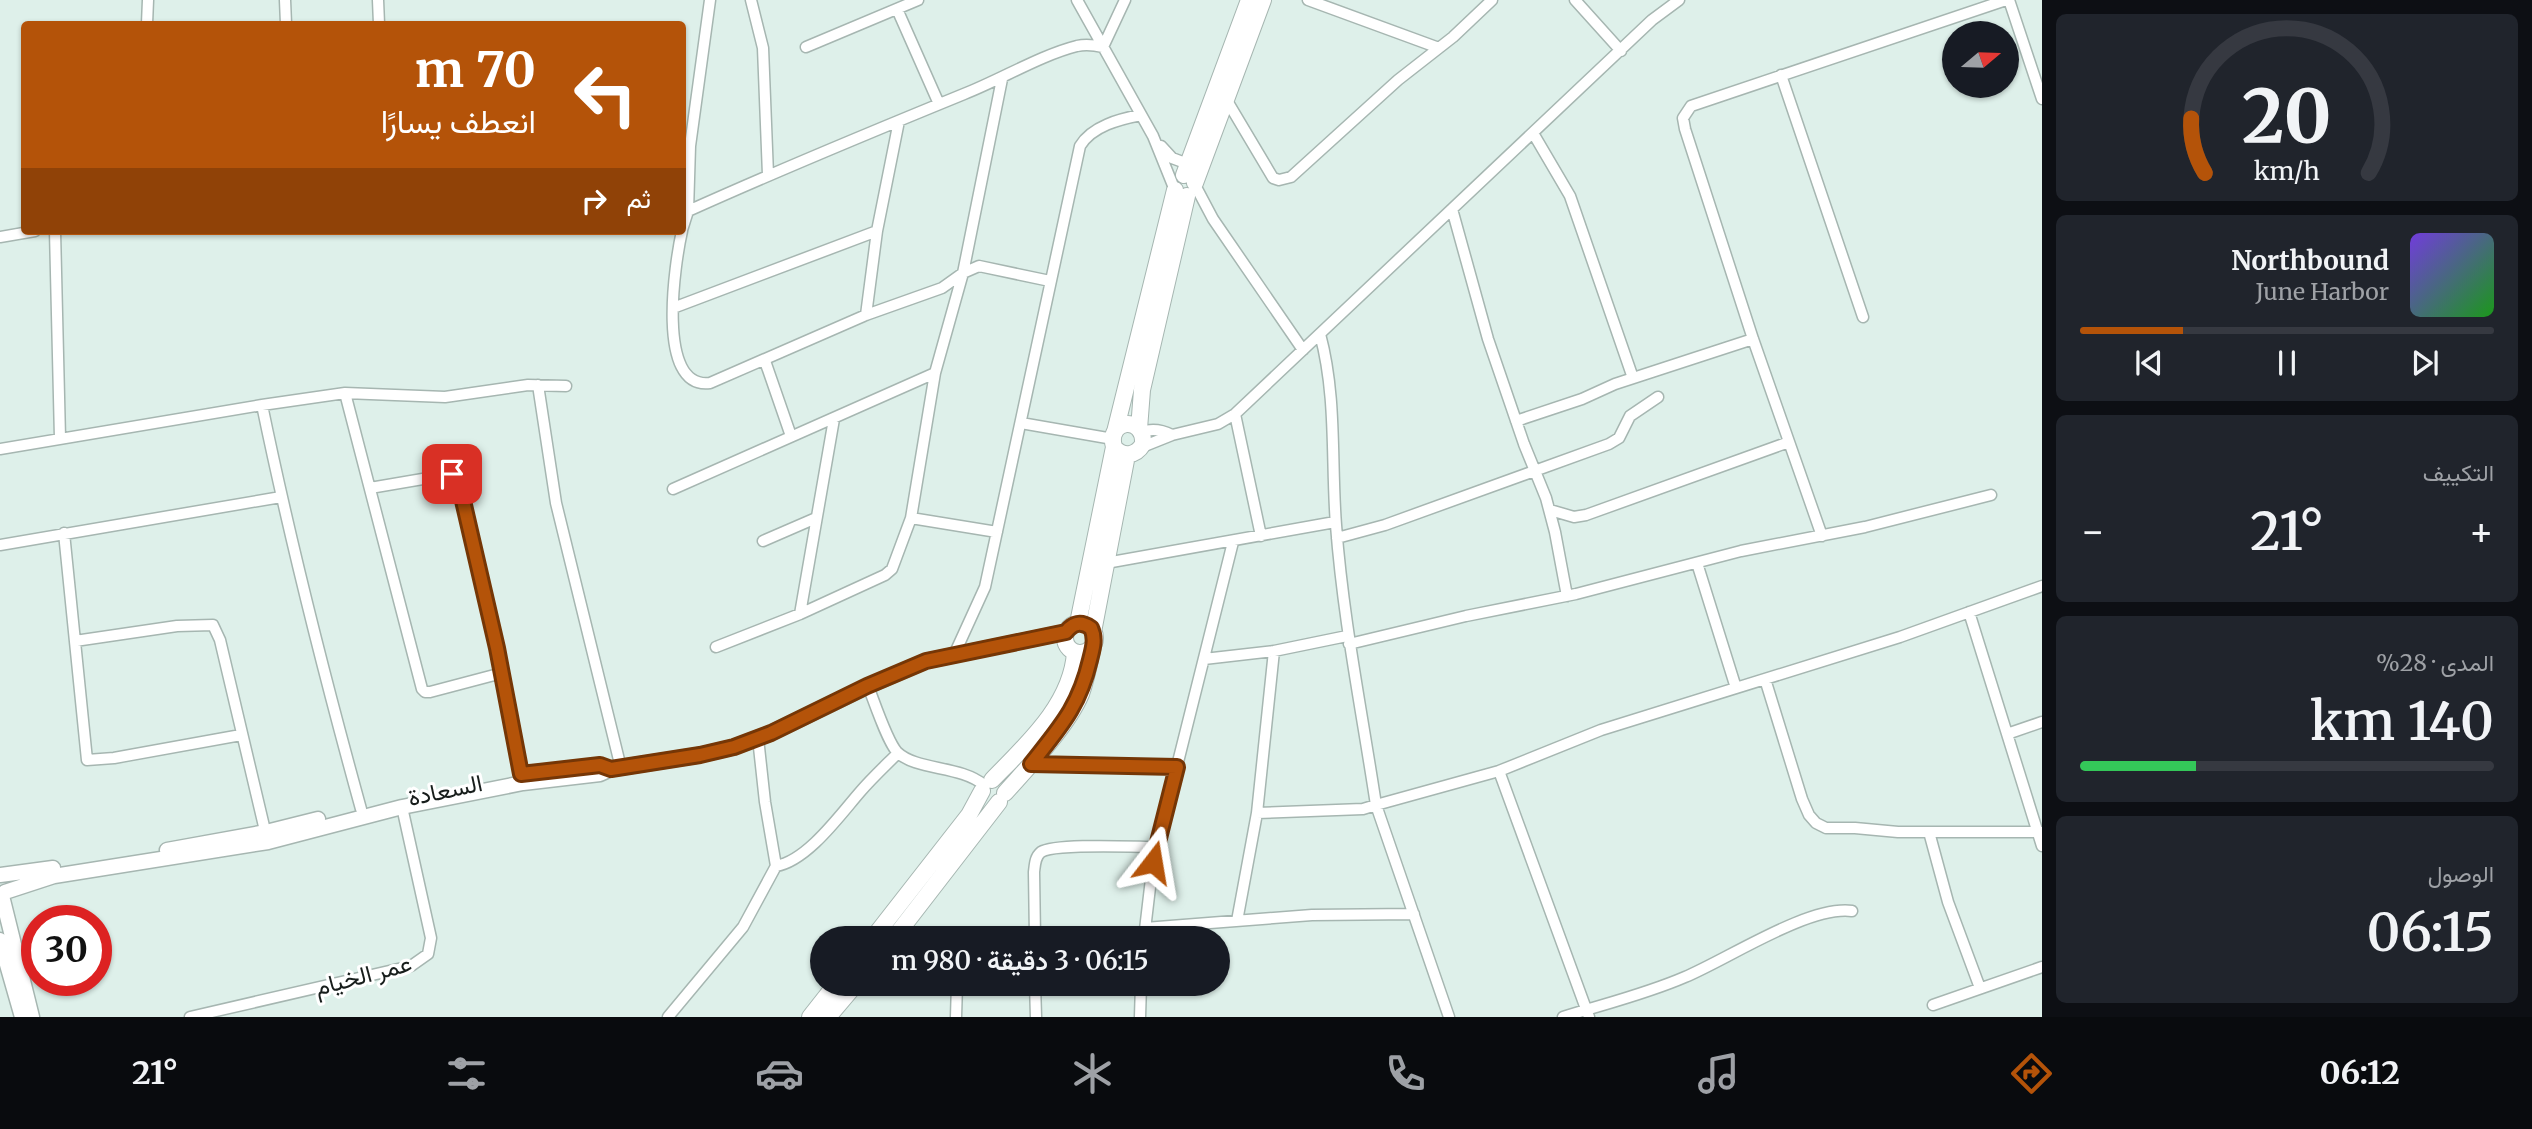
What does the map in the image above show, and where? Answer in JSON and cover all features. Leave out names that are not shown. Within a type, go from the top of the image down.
[{"type":"main road","points":[[903,926],[1068,716],[1080,696],[1094,636],[1127,440],[1186,184],[1249,0]]},
{"type":"main road","points":[[882,926],[969,815],[986,785],[1039,728],[1064,694],[1074,666],[1071,637],[1142,390],[1186,184],[1226,99],[1263,0]]},
{"type":"main road","points":[[1071,637],[1087,625],[1094,636]]},
{"type":"main road","points":[[1071,637],[1080,653],[1089,649],[1094,636]]},
{"type":"main road","points":[[986,785],[985,800],[992,803],[1002,798]]},
{"type":"main road","points":[[810,1017],[827,996]]},
{"type":"main road","points":[[828,1017],[846,996]]},
{"type":"street","points":[[147,21],[148,0]]},
{"type":"street","points":[[285,0],[286,21]]},
{"type":"street","points":[[378,0],[379,21]]},
{"type":"street","points":[[686,218],[690,146],[710,0]]},
{"type":"street","points":[[751,0],[763,48],[768,175]]},
{"type":"street","points":[[807,47],[918,0]]},
{"type":"street","points":[[1077,0],[1153,136],[1186,184]]},
{"type":"street","points":[[1103,47],[1125,0]]},
{"type":"street","points":[[1308,0],[1439,48]]},
{"type":"street","points":[[1226,99],[1267,171],[1273,178],[1291,177],[1492,0]]},
{"type":"street","points":[[1575,0],[1621,51]]},
{"type":"street","points":[[1021,423],[1127,440],[1172,435],[1218,424],[1235,414],[1652,20],[1679,0]]},
{"type":"street","points":[[1822,536],[1753,339],[1683,118],[1691,106],[2007,0],[2042,99]]},
{"type":"street","points":[[897,9],[940,104]]},
{"type":"street","points":[[688,211],[768,175],[1002,79],[1053,54],[1078,46],[1093,44],[1103,47]]},
{"type":"street","points":[[1781,75],[1863,317]]},
{"type":"street","points":[[716,647],[800,614],[885,575],[891,569],[911,518],[934,373],[964,273],[1002,79]]},
{"type":"street","points":[[954,655],[985,587],[1080,146],[1085,137],[1095,130],[1125,118],[1141,115]]},
{"type":"street","points":[[866,315],[877,231],[899,121]]},
{"type":"street","points":[[1533,133],[1570,196],[1633,378]]},
{"type":"street","points":[[1153,136],[1172,158],[1199,209],[1213,219],[1303,350]]},
{"type":"street","points":[[1452,209],[1488,339],[1550,510],[1567,596]]},
{"type":"street","points":[[673,308],[877,231]]},
{"type":"street","points":[[0,237],[21,233]]},
{"type":"street","points":[[55,235],[60,438]]},
{"type":"street","points":[[681,235],[676,256],[671,329],[685,372],[692,380],[701,384],[710,383],[765,361],[866,315],[942,288],[979,266],[1050,281]]},
{"type":"street","points":[[1320,334],[1330,385],[1335,522],[1348,640],[1376,805],[1449,1017]]},
{"type":"street","points":[[1516,421],[1633,378],[1753,339]]},
{"type":"street","points":[[765,361],[791,436]]},
{"type":"street","points":[[673,489],[934,373]]},
{"type":"street","points":[[0,449],[345,393],[446,397],[538,385],[566,386]]},
{"type":"street","points":[[538,385],[556,503],[616,769],[700,755],[758,738],[926,661],[1039,638],[1071,637]]},
{"type":"street","points":[[345,393],[425,692],[502,673]]},
{"type":"street","points":[[1337,538],[1385,525],[1609,444],[1619,438],[1630,416],[1658,397]]},
{"type":"street","points":[[262,405],[281,497],[361,809]]},
{"type":"street","points":[[1235,414],[1261,536]]},
{"type":"street","points":[[800,614],[834,419]]},
{"type":"street","points":[[1550,510],[1574,517],[1586,514],[1789,442]]},
{"type":"street","points":[[370,488],[456,474],[502,673],[521,774]]},
{"type":"street","points":[[1204,659],[1348,640],[1567,596],[1741,551],[1822,536],[1991,495]]},
{"type":"street","points":[[0,545],[281,497]]},
{"type":"street","points":[[763,541],[816,518]]},
{"type":"street","points":[[911,518],[997,532]]},
{"type":"street","points":[[1107,563],[1335,522]]},
{"type":"street","points":[[64,533],[87,760],[114,758],[241,736]]},
{"type":"street","points":[[1145,926],[1157,847],[1233,542]]},
{"type":"street","points":[[1697,563],[1736,688]]},
{"type":"street","points":[[1257,813],[1363,809],[1499,771],[1601,730],[1900,637],[2042,586]]},
{"type":"street","points":[[1969,612],[2040,832],[2042,846]]},
{"type":"street","points":[[75,640],[200,623],[214,625],[220,640],[267,837]]},
{"type":"street","points":[[1237,921],[1257,813],[1275,651]]},
{"type":"street","points":[[1765,679],[1802,799],[1816,823],[1826,828],[1898,832],[2040,832]]},
{"type":"street","points":[[867,686],[898,752],[912,760],[973,776],[986,785]]},
{"type":"street","points":[[2007,734],[2042,722]]},
{"type":"street","points":[[668,1017],[743,927],[776,866],[758,738]]},
{"type":"street","points":[[776,866],[788,863],[816,840],[898,752]]},
{"type":"street","points":[[1031,764],[1177,767]]},
{"type":"street","name":"السعادة","points":[[0,875],[267,837],[440,789],[521,774],[600,765],[616,769]]},
{"type":"street","name":"السعادة","points":[[2,895],[54,876],[267,837],[523,783],[600,774],[616,769]]},
{"type":"street","points":[[1499,771],[1587,1013]]},
{"type":"street","name":"عمر الخيام","points":[[190,1017],[411,966],[428,954],[431,938],[402,807]]},
{"type":"street","points":[[1930,832],[1948,902],[1980,988]]},
{"type":"street","points":[[1035,926],[1034,872],[1039,853],[1067,848],[1157,847]]},
{"type":"street","points":[[0,875],[6,881],[2,895],[32,1017]]},
{"type":"street","points":[[1563,1017],[1587,1013],[1684,978],[1809,917],[1834,910],[1852,911]]},
{"type":"street","points":[[1198,926],[1351,913],[1414,914]]},
{"type":"street","points":[[0,940],[22,1017]]},
{"type":"street","points":[[1933,1005],[2042,967]]},
{"type":"street","points":[[956,1017],[957,996]]},
{"type":"street","points":[[1035,996],[1036,1017]]},
{"type":"street","points":[[1140,1017],[1141,996]]},
{"type":"route","points":[[452,474],[456,474],[458,479],[492,624],[521,774],[600,765],[611,769],[621,768],[721,750],[771,733],[867,686],[926,661],[1066,632],[1073,625],[1082,623],[1091,628],[1094,641],[1080,696],[1031,764],[1177,767],[1153,862]]}]
